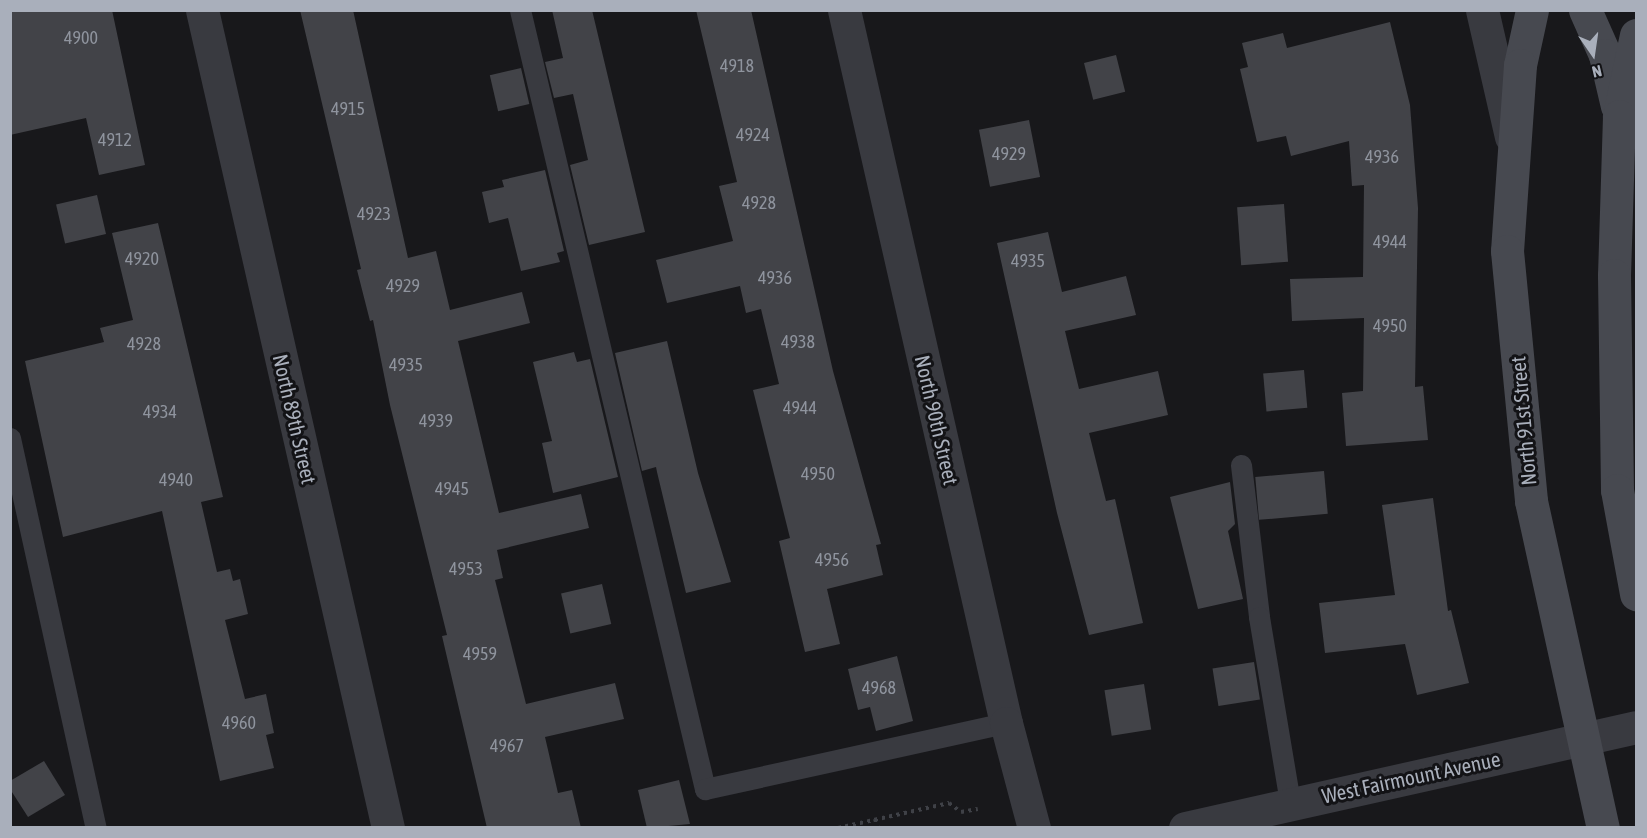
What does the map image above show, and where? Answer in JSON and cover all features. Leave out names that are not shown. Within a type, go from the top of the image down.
[{"type":"main road","points":[[1514,152],[1520,65],[1532,10]]},
{"type":"main road","points":[[1585,10],[1605,55],[1619,116]]},
{"type":"main road","points":[[1636,35],[1619,116],[1614,275],[1617,490],[1636,594]]},
{"type":"main road","name":"North 91st Street","points":[[1514,152],[1507,251],[1531,501],[1603,828]]},
{"type":"street","name":"North 89th Street","points":[[202,10],[388,828]]},
{"type":"street","name":"North 90th Street","points":[[844,10],[1006,723],[1034,828]]},
{"type":"street","name":"North 91st Street","points":[[1482,10],[1514,152]]},
{"type":"street","name":"West Fairmount Avenue","points":[[1185,828],[1636,727]]},
{"type":"lane","points":[[520,10],[705,789],[1006,723]]},
{"type":"lane","points":[[10,438],[96,828]]},
{"type":"lane","points":[[1241,465],[1259,618],[1290,803]]},
{"type":"path","points":[[838,828],[949,804],[961,812],[978,809]]},
{"type":"path","points":[[875,819],[878,828]]},
{"type":"building","points":[[10,10],[112,10],[145,165],[99,175],[86,118],[10,135]]},
{"type":"building","points":[[300,10],[353,10],[408,258],[436,251],[450,310],[522,292],[530,323],[458,341],[499,513],[581,494],[589,528],[497,550],[503,578],[495,580],[526,704],[615,683],[624,719],[545,737],[558,793],[572,790],[581,828],[487,828],[442,636],[447,635],[390,405],[373,320],[370,321],[357,270],[361,269]]},
{"type":"building","points":[[552,10],[592,10],[645,232],[589,245],[570,165],[588,160],[573,94],[554,98],[545,62],[563,58]]},
{"type":"building","points":[[696,10],[751,10],[833,371],[881,544],[876,545],[883,575],[827,589],[840,644],[805,652],[779,541],[790,538],[753,390],[779,384],[761,309],[746,313],[740,286],[667,303],[656,260],[733,241],[719,186],[737,182]]},
{"type":"building","points":[[1390,22],[1410,105],[1418,208],[1415,387],[1423,386],[1428,440],[1346,446],[1342,393],[1363,391],[1364,318],[1292,321],[1290,279],[1363,277],[1364,185],[1352,186],[1349,141],[1291,156],[1286,136],[1257,142],[1240,69],[1248,67],[1242,43],[1283,33],[1287,48]]},
{"type":"building","points":[[1116,55],[1125,92],[1093,100],[1084,63]]},
{"type":"building","points":[[521,68],[529,104],[498,111],[490,75]]},
{"type":"building","points":[[1029,120],[1040,177],[990,187],[979,130]]},
{"type":"building","points":[[545,170],[564,251],[557,253],[560,262],[521,271],[508,218],[489,223],[482,192],[504,187],[502,180]]},
{"type":"building","points":[[97,195],[106,234],[65,243],[56,204]]},
{"type":"building","points":[[1284,204],[1288,262],[1241,265],[1237,207]]},
{"type":"building","points":[[158,223],[223,497],[201,502],[217,572],[230,569],[233,581],[240,579],[248,614],[225,620],[245,699],[266,694],[274,733],[266,735],[274,768],[220,781],[162,511],[63,537],[25,361],[104,342],[100,328],[133,320],[112,233]]},
{"type":"building","points":[[1048,232],[1062,292],[1126,276],[1136,315],[1065,331],[1079,389],[1158,371],[1168,415],[1089,433],[1106,501],[1115,499],[1143,623],[1089,635],[1057,513],[997,243]]},
{"type":"building","points":[[667,341],[698,473],[731,582],[686,593],[656,467],[642,471],[615,353]]},
{"type":"building","points":[[574,352],[577,362],[590,359],[618,477],[553,493],[542,443],[552,441],[533,362]]},
{"type":"building","points":[[1304,370],[1307,408],[1266,411],[1263,374]]},
{"type":"building","points":[[1324,471],[1328,514],[1259,520],[1255,477]]},
{"type":"building","points":[[1230,482],[1235,524],[1228,531],[1243,599],[1198,609],[1170,497]]},
{"type":"building","points":[[1433,498],[1448,611],[1451,610],[1469,683],[1417,695],[1405,644],[1325,653],[1319,603],[1395,595],[1382,505]]},
{"type":"building","points":[[602,584],[611,624],[570,633],[561,593]]},
{"type":"building","points":[[897,656],[913,721],[876,731],[870,707],[858,710],[848,669]]},
{"type":"building","points":[[1254,662],[1260,700],[1218,706],[1213,669]]},
{"type":"building","points":[[1144,684],[1151,729],[1112,736],[1104,690]]},
{"type":"building","points":[[44,761],[65,795],[28,817],[10,789],[10,781]]},
{"type":"building","points":[[679,780],[690,824],[647,828],[638,790]]}]
